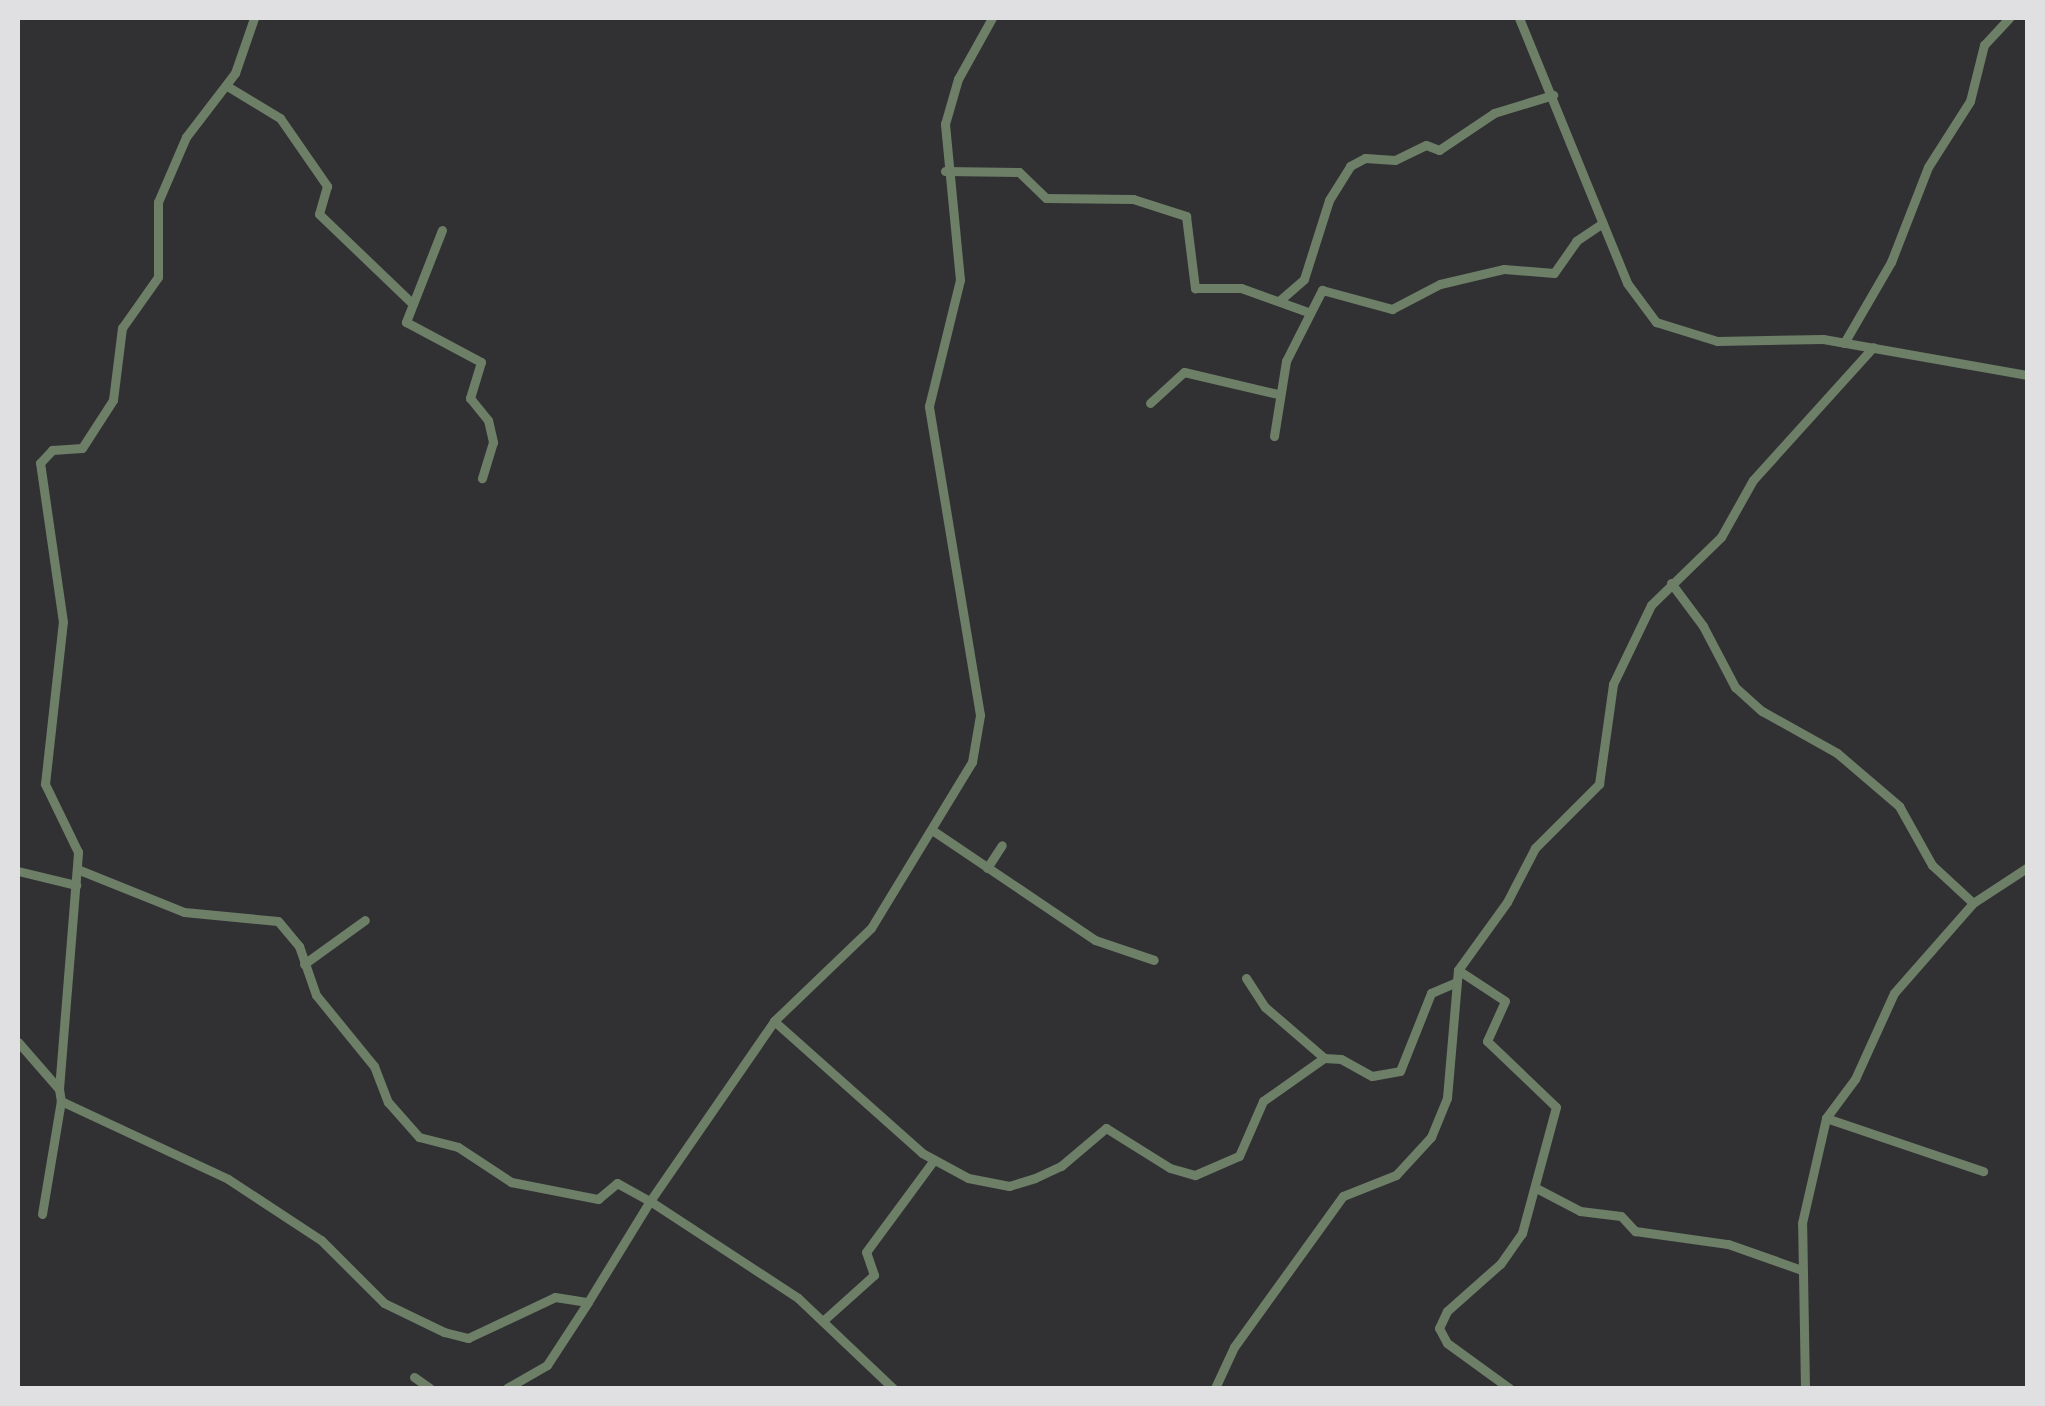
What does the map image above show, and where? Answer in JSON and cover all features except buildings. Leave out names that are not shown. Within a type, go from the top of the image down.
[{"type":"street","points":[[42,1214],[60,1095],[77,843],[44,784],[63,622],[40,463],[52,450],[82,448],[113,400],[122,328],[158,277],[158,202],[186,137],[228,86],[254,18]]},
{"type":"street","points":[[507,1388],[547,1365],[650,1202],[774,1021],[871,928],[935,832],[968,773],[980,714],[930,426],[930,396],[960,280],[945,171],[945,124],[953,92],[992,18]]},
{"type":"street","points":[[1519,18],[1640,307],[1674,331],[1717,341],[1844,342],[2028,375]]},
{"type":"street","points":[[1844,342],[1891,262],[1928,167],[1970,101],[1984,45],[2009,18]]},
{"type":"street","points":[[228,86],[280,118],[326,183],[319,214],[412,304]]},
{"type":"street","points":[[1278,300],[1303,281],[1329,200],[1350,166],[1365,158],[1395,160],[1426,145],[1439,150],[1494,113],[1553,96]]},
{"type":"street","points":[[945,171],[1019,172],[1046,198],[1133,199],[1186,216],[1195,288],[1241,288],[1308,312]]},
{"type":"street","points":[[1274,436],[1278,394],[1308,312],[1322,290],[1392,309],[1440,284],[1504,268],[1554,273],[1576,241],[1603,223]]},
{"type":"street","points":[[442,230],[412,304],[409,327],[481,362],[470,398],[488,420],[493,442],[482,478]]},
{"type":"street","points":[[1215,1388],[1234,1348],[1343,1196],[1396,1174],[1431,1138],[1446,1098],[1458,970],[1507,902],[1527,860],[1599,784],[1622,659],[1670,583],[1720,537],[1753,480],[1873,348]]},
{"type":"street","points":[[1150,403],[1184,372],[1278,394]]},
{"type":"street","points":[[1670,583],[1704,626],[1735,687],[1762,711],[1837,753],[1899,806],[1932,864],[1973,902]]},
{"type":"street","points":[[935,832],[1094,940],[1154,960]]},
{"type":"street","points":[[986,868],[1002,845]]},
{"type":"street","points":[[1805,1388],[1802,1270],[1805,1201],[1826,1118],[1855,1079],[1894,992],[1973,902],[2028,867]]},
{"type":"street","points":[[76,869],[196,914],[268,916],[290,932],[316,995],[374,1066],[388,1102],[416,1134],[458,1147],[511,1182],[598,1200],[618,1183],[825,1319],[892,1388]]},
{"type":"street","points":[[18,872],[76,885]]},
{"type":"street","points":[[304,964],[366,920]]},
{"type":"street","points":[[1458,970],[1505,1001],[1486,1041],[1556,1106],[1538,1189],[1509,1254],[1447,1310],[1439,1328],[1447,1342],[1509,1388]]},
{"type":"street","points":[[1246,978],[1265,1006],[1324,1058]]},
{"type":"street","points":[[774,1021],[933,1161],[968,1178],[1009,1186],[1061,1166],[1106,1128],[1170,1168],[1204,1174],[1239,1156],[1263,1101],[1324,1058],[1341,1058],[1372,1076],[1400,1071],[1431,993],[1454,983]]},
{"type":"street","points":[[18,1042],[60,1095],[228,1178],[321,1240],[370,1293],[444,1332],[468,1338],[556,1297],[588,1302]]},
{"type":"street","points":[[1826,1118],[1982,1172]]},
{"type":"street","points":[[825,1319],[874,1275],[866,1252],[933,1161]]},
{"type":"street","points":[[1538,1189],[1580,1212],[1620,1216],[1635,1232],[1728,1244],[1802,1270]]},
{"type":"street","points":[[414,1377],[430,1388]]}]
